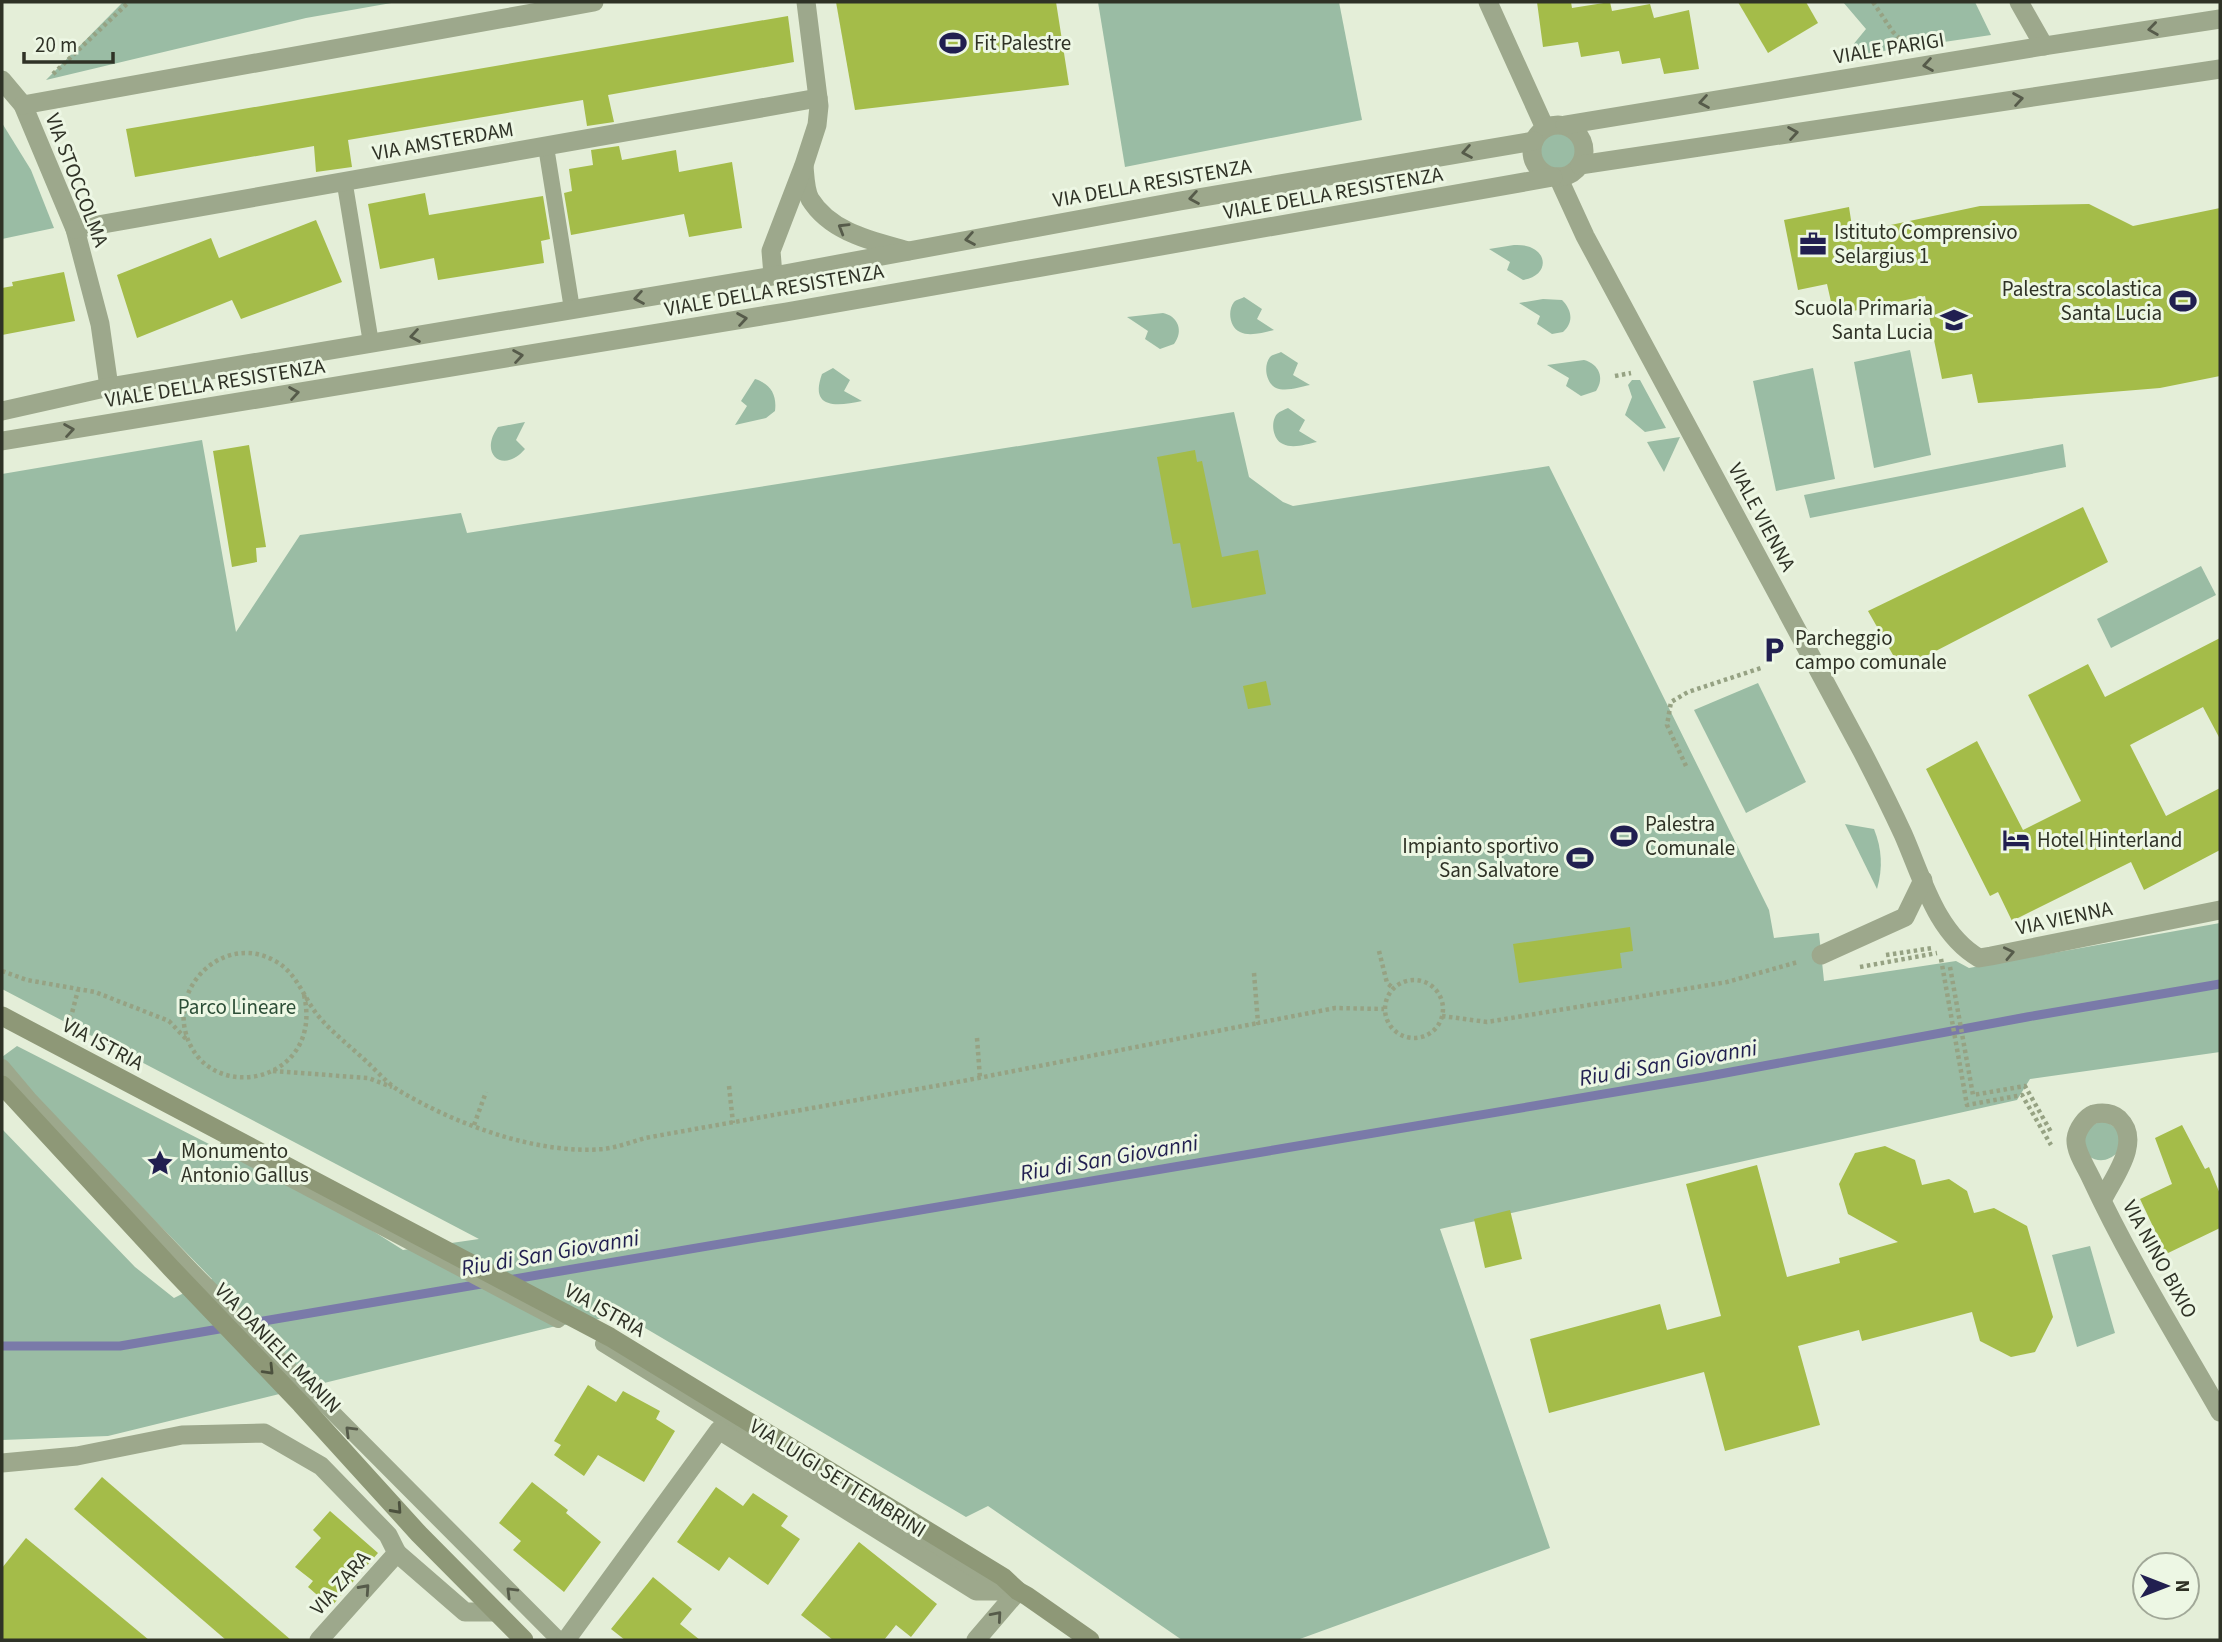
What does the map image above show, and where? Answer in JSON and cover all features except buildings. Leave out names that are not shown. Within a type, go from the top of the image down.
[{"type":"main road","name":"VIA ISTRIA","points":[[2,1016],[607,1341],[1003,1577],[1018,1591],[1090,1640]]},
{"type":"main road","name":"VIA DANIELE MANIN","points":[[2,1085],[171,1268],[302,1404],[419,1534],[524,1640]]},
{"type":"street","points":[[23,104],[594,2]]},
{"type":"street","points":[[776,275],[771,251],[817,125],[818,98],[806,2]]},
{"type":"street","points":[[1488,2],[1548,131]]},
{"type":"street","points":[[2019,2],[2044,46]]},
{"type":"street","name":"VIALE PARIGI","points":[[1548,131],[2044,46],[2220,19]]},
{"type":"street","points":[[1580,165],[2220,69]]},
{"type":"street","name":"VIA STOCCOLMA","points":[[2,80],[23,104],[75,229],[100,324],[109,387]]},
{"type":"street","name":"VIA AMSTERDAM","points":[[75,229],[818,98]]},
{"type":"street","points":[[1573,129],[1583,142],[1585,150],[1580,165],[1569,176],[1545,174],[1534,162],[1532,146],[1548,131],[1573,129]]},
{"type":"street","name":"VIA DELLA RESISTENZA","points":[[776,275],[1548,131]]},
{"type":"street","points":[[804,165],[809,198],[835,224],[856,236],[908,251]]},
{"type":"street","name":"VIALE DELLA RESISTENZA","points":[[2,441],[786,312],[1556,177]]},
{"type":"street","name":"VIALE VIENNA","points":[[1556,177],[1585,236],[1862,751],[1937,912]]},
{"type":"street","name":"VIALE DELLA RESISTENZA","points":[[2,411],[109,387],[776,275]]},
{"type":"street","points":[[1821,955],[1905,917],[1923,880]]},
{"type":"street","name":"VIA VIENNA","points":[[1937,912],[1953,936],[1979,958],[2220,910]]},
{"type":"street","name":"VIA NINO BIXIO","points":[[2102,1201],[2220,1412]]},
{"type":"street","name":"VIA LUIGI SETTEMBRINI","points":[[566,1640],[719,1430],[976,1591],[1018,1591]]},
{"type":"street","points":[[2,1463],[77,1456],[182,1435],[264,1433],[321,1466],[388,1535],[397,1553]]},
{"type":"street","name":"VIA ZARA","points":[[319,1640],[397,1553],[465,1612],[496,1612]]},
{"type":"street","points":[[976,1640],[1018,1591]]},
{"type":"lane","points":[[547,153],[572,309]]},
{"type":"lane","points":[[346,191],[371,343]]},
{"type":"lane","points":[[2,1027],[404,1234]]},
{"type":"lane","points":[[2,1067],[194,1273],[559,1640]]},
{"type":"path","points":[[23,104],[129,2]]},
{"type":"path","points":[[1873,2],[1893,32],[1908,47]]},
{"type":"path","points":[[1686,766],[1667,725],[1671,702],[1688,692],[1761,668]]},
{"type":"path","points":[[1890,954],[1943,949]]},
{"type":"path","points":[[1379,951],[1387,983],[1393,988]]},
{"type":"path","points":[[190,1044],[183,1018],[187,994],[198,975],[223,957],[248,953],[275,960],[296,980],[319,1018],[396,1088]]},
{"type":"path","points":[[1849,969],[1939,953],[1967,1105],[2022,1095],[2058,1151],[2025,1086],[1973,1095],[1949,962]]},
{"type":"path","points":[[1442,1016],[1488,1022],[1727,982],[1821,955]]},
{"type":"path","points":[[2,971],[27,980],[95,992],[169,1021],[205,1063],[227,1074],[250,1077],[272,1071],[286,1062],[300,1045],[307,1020],[304,995]]},
{"type":"path","points":[[1254,973],[1258,1023]]},
{"type":"path","points":[[1410,980],[1428,984],[1440,997],[1443,1007],[1439,1024],[1432,1032],[1415,1038],[1405,1037],[1390,1026],[1384,1009],[1388,994],[1393,988],[1410,980]]},
{"type":"path","points":[[66,1023],[72,1013],[78,990]]},
{"type":"path","points":[[272,1071],[368,1078],[396,1088],[453,1118],[512,1139],[568,1149],[606,1149],[645,1139],[1335,1008],[1384,1009]]},
{"type":"path","points":[[976,1038],[981,1077]]},
{"type":"path","points":[[729,1086],[733,1123]]},
{"type":"path","points":[[474,1125],[486,1092]]},
{"type":"green space","points":[[123,2],[397,2],[306,18],[46,80]]},
{"type":"green space","points":[[1098,2],[1339,2],[1362,120],[1125,167]]},
{"type":"green space","points":[[1843,2],[1975,2],[1991,35],[1843,57],[1866,29]]},
{"type":"green space","points":[[2,123],[31,170],[54,228],[2,239]]},
{"type":"green space","points":[[1558,126],[1576,133],[1583,151],[1576,169],[1558,176],[1540,169],[1533,151],[1540,133]]},
{"type":"green space","points":[[1514,245],[1534,249],[1540,254],[1542,266],[1533,277],[1523,280],[1507,270],[1510,262],[1489,249]]},
{"type":"green space","points":[[1244,297],[1262,309],[1257,319],[1274,330],[1253,334],[1237,330],[1230,314],[1234,302]]},
{"type":"green space","points":[[1543,299],[1562,300],[1568,308],[1570,320],[1563,332],[1552,334],[1537,324],[1540,316],[1519,303]]},
{"type":"green space","points":[[1163,313],[1176,321],[1179,334],[1174,344],[1160,349],[1145,339],[1148,331],[1127,317]]},
{"type":"green space","points":[[1910,350],[1931,455],[1874,468],[1854,362]]},
{"type":"green space","points":[[1281,352],[1298,363],[1293,375],[1310,385],[1284,390],[1273,386],[1266,369],[1270,357]]},
{"type":"green space","points":[[1584,360],[1597,368],[1600,381],[1596,391],[1581,396],[1566,386],[1569,378],[1547,365]]},
{"type":"green space","points":[[833,368],[850,380],[844,391],[862,401],[835,404],[823,400],[819,394],[822,374]]},
{"type":"green space","points":[[1813,368],[1835,479],[1776,491],[1753,381]]},
{"type":"green space","points":[[755,379],[772,391],[775,411],[766,418],[735,425],[747,406],[741,401]]},
{"type":"green space","points":[[1632,380],[1640,380],[1666,428],[1645,432],[1625,415],[1632,397],[1628,385]]},
{"type":"green space","points":[[1288,408],[1305,420],[1299,431],[1317,442],[1291,446],[1277,439],[1273,426],[1275,417]]},
{"type":"green space","name":"Parco Lineare","points":[[1234,412],[1249,477],[1283,502],[1293,506],[1549,466],[1769,910],[1774,938],[1819,933],[1824,981],[1956,961],[1969,968],[2220,923],[2220,1052],[2030,1079],[2017,1100],[1440,1229],[1550,1548],[1297,1640],[1182,1640],[988,1506],[966,1517],[623,1315],[552,1327],[108,1436],[2,1440],[2,1129],[135,1267],[174,1298],[212,1279],[2,1064],[2,1057],[17,1046],[346,1214],[403,1250],[479,1239],[2,989],[2,474],[202,440],[236,632],[300,535],[461,513],[467,533]]},
{"type":"green space","points":[[525,422],[516,440],[525,449],[509,460],[496,458],[491,446],[498,427]]},
{"type":"green space","points":[[1680,437],[1664,472],[1647,442]]},
{"type":"green space","points":[[2063,444],[2066,467],[1810,518],[1804,495]]},
{"type":"green space","points":[[2201,566],[2216,595],[2111,648],[2097,619]]},
{"type":"green space","points":[[1758,683],[1806,782],[1746,813],[1694,710]]},
{"type":"green space","points":[[1845,824],[1874,829],[1881,859],[1877,889]]},
{"type":"green space","points":[[2104,1119],[2120,1132],[2118,1152],[2100,1160],[2088,1156],[2082,1131]]},
{"type":"green space","points":[[2090,1246],[2115,1333],[2077,1347],[2052,1255]]},
{"type":"waterway","name":"Riu di San Giovanni","points":[[508,1280],[1704,1077],[2220,984]]},
{"type":"waterway","name":"Riu di San Giovanni","points":[[246,1324],[487,1283]]},
{"type":"waterway","name":"Riu di San Giovanni","points":[[2,1346],[120,1346],[225,1328]]},
{"type":"place","name":"Fit Palestre","points":[[953,43]]},
{"type":"place","name":"Istituto Comprensivo Selargius 1","points":[[1813,244]]},
{"type":"place","name":"Palestra scolastica Santa Lucia","points":[[2183,301]]},
{"type":"place","name":"Scuola Primaria Santa Lucia","points":[[1954,320]]},
{"type":"place","name":"Parcheggio campo comunale","points":[[1774,650]]},
{"type":"place","name":"Palestra Comunale","points":[[1624,836]]},
{"type":"place","name":"Hotel Hinterland","points":[[2016,840]]},
{"type":"place","name":"Impianto sportivo San Salvatore","points":[[1580,858]]},
{"type":"place","name":"Monumento Antonio Gallus","points":[[160,1163]]}]
